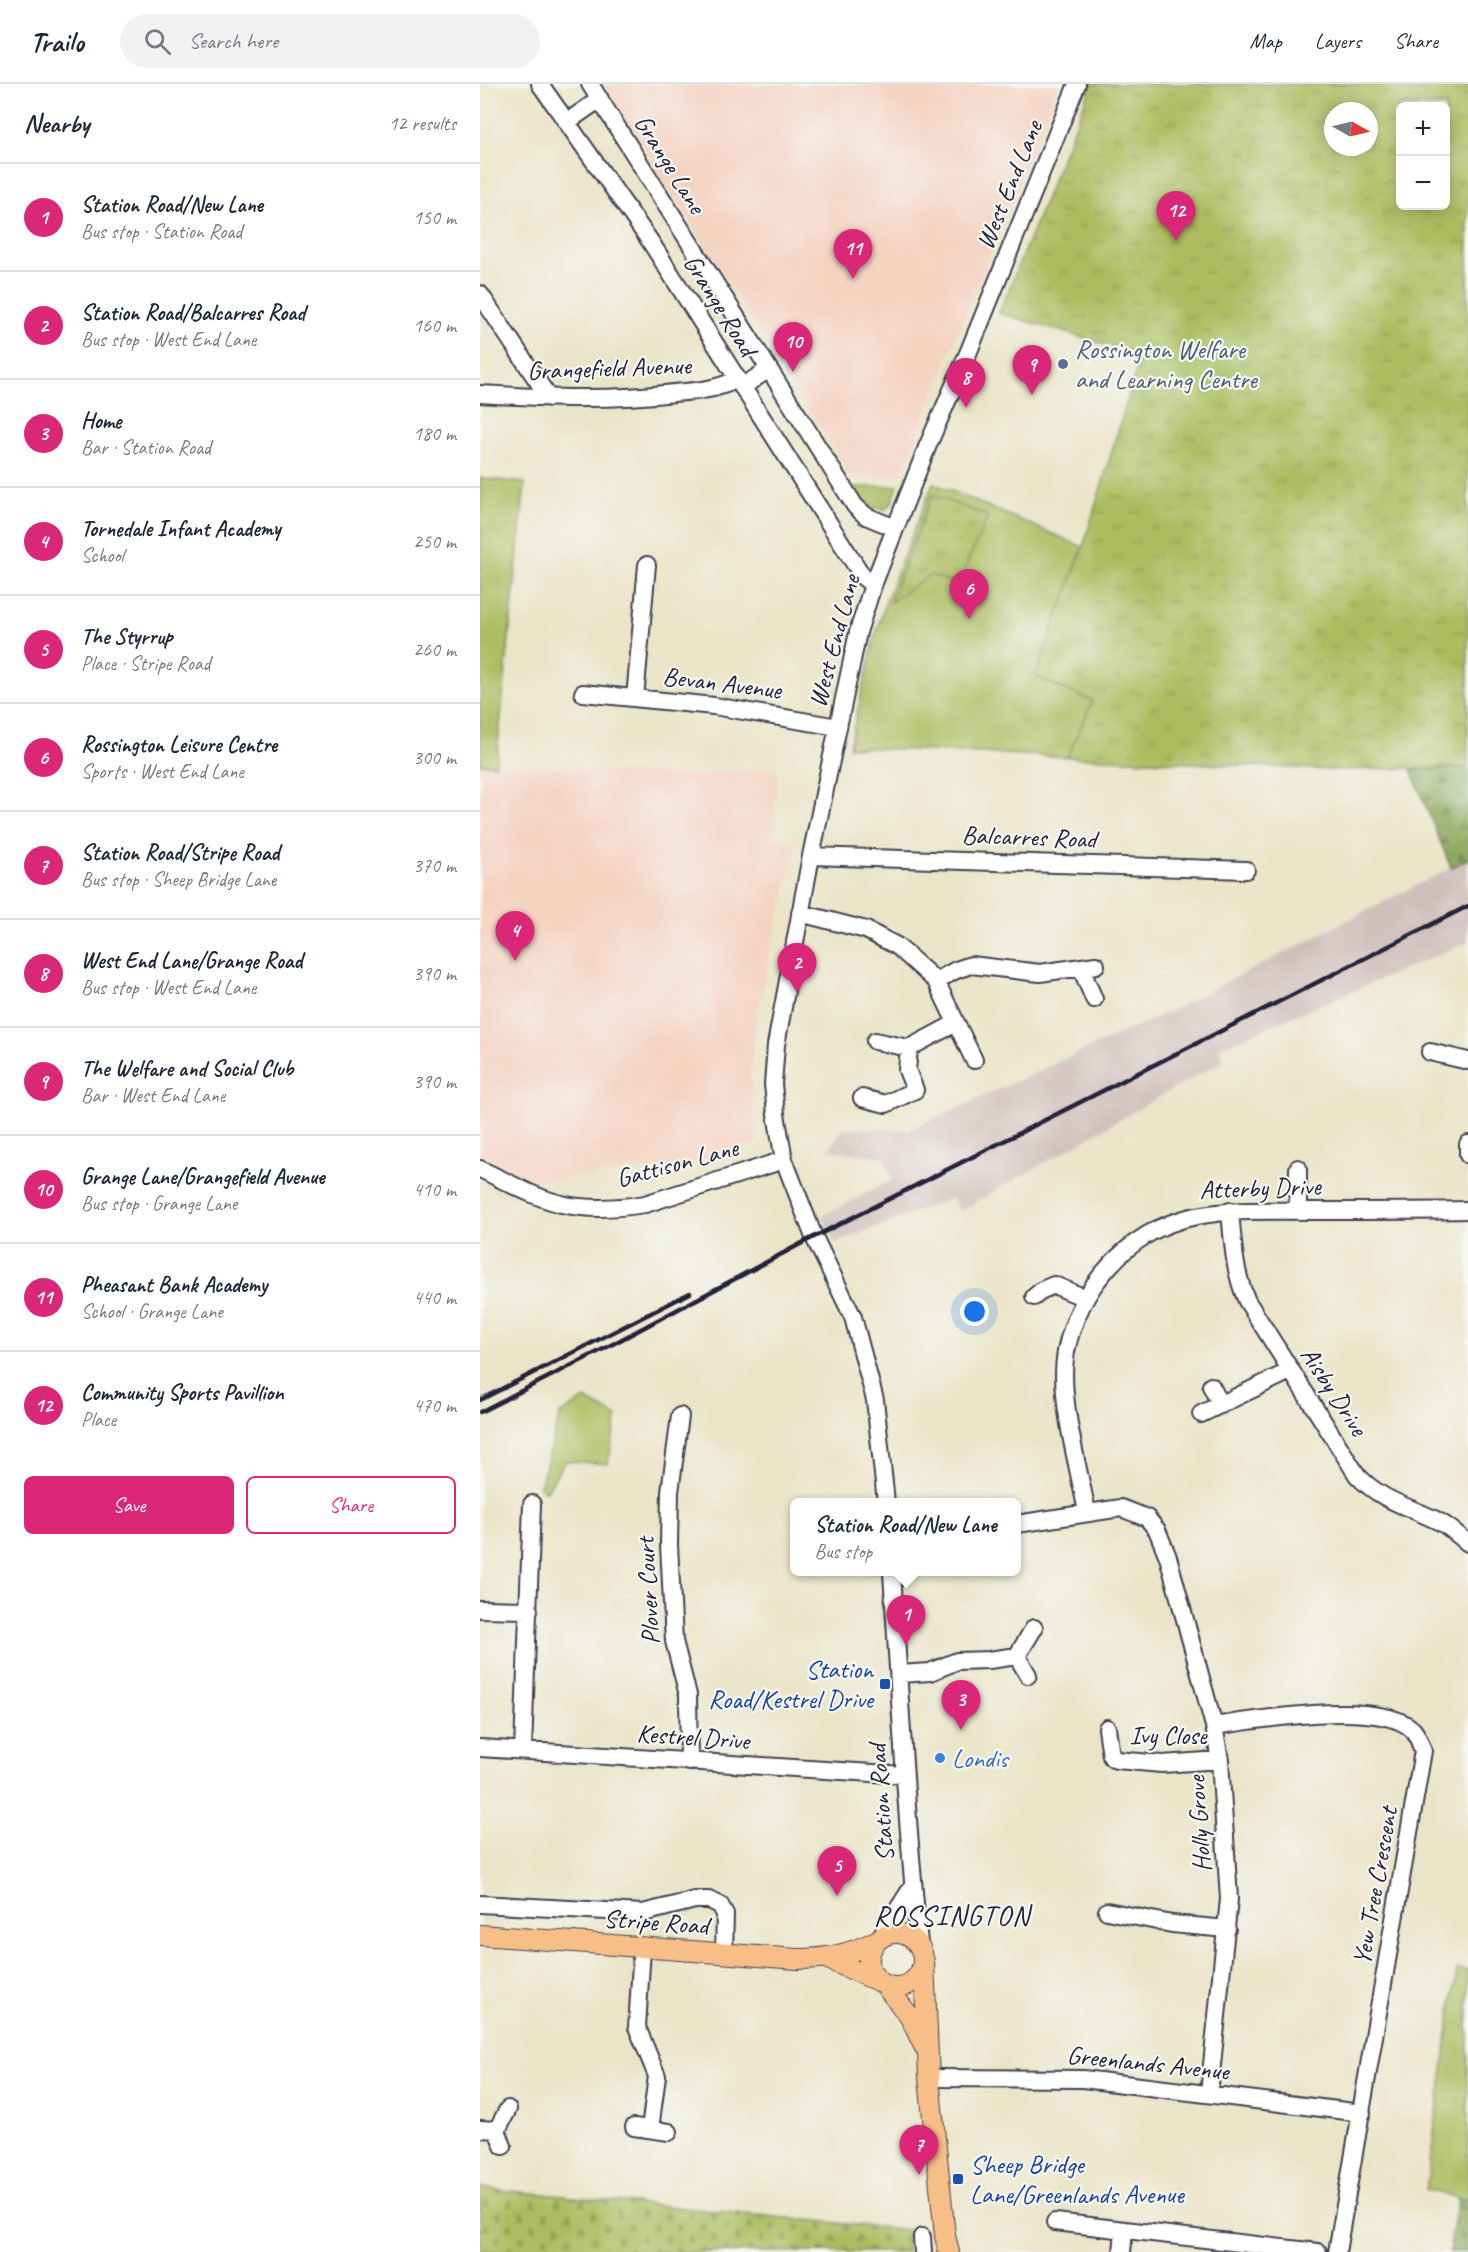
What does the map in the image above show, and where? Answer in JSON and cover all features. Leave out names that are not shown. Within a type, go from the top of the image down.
[{"type":"main road","points":[[927,2054],[909,2017],[872,1973],[869,1954],[877,1940],[886,1934],[908,1935],[922,1952],[927,2054],[928,2078],[945,2235],[949,2252]]},
{"type":"main road","name":"Stripe Road","points":[[480,1935],[797,1959],[828,1959],[860,1949],[877,1940]]},
{"type":"main road","points":[[882,1983],[903,1987],[911,1983],[922,1970],[922,1952]]},
{"type":"main road","name":"Stripe Road","points":[[828,1959],[882,1983]]},
{"type":"street","name":"Grange Road","points":[[540,84],[650,241],[863,578],[873,585]]},
{"type":"street","name":"Grange Lane","points":[[590,84],[855,506],[866,516],[895,528]]},
{"type":"street","name":"West End Lane","points":[[885,1498],[875,1400],[853,1317],[814,1237],[784,1160],[773,1084],[776,1044],[811,856],[858,632],[895,528],[1077,84]]},
{"type":"street","points":[[567,122],[600,99]]},
{"type":"street","points":[[480,294],[549,398]]},
{"type":"street","name":"Grangefield Avenue","points":[[480,394],[593,399],[645,397],[715,389],[739,383],[769,369]]},
{"type":"street","name":"Bevan Avenue","points":[[634,698],[647,565]]},
{"type":"street","name":"Bevan Avenue","points":[[583,693],[714,706],[838,727]]},
{"type":"street","name":"Balcarres Road","points":[[811,856],[1246,870]]},
{"type":"street","points":[[800,913],[866,930],[897,946],[936,981],[974,1060]]},
{"type":"street","points":[[936,981],[971,965],[1040,973],[1089,966],[1094,999]]},
{"type":"street","points":[[874,1041],[909,1048],[956,1023]]},
{"type":"street","points":[[862,1098],[886,1104],[915,1090],[907,1070],[909,1048]]},
{"type":"street","points":[[1430,1052],[1468,1061]]},
{"type":"street","points":[[1468,1144],[1468,1155]]},
{"type":"street","name":"Gattison Lane","points":[[480,1169],[536,1196],[566,1205],[622,1207],[645,1204],[784,1160]]},
{"type":"street","points":[[1298,1168],[1299,1211]]},
{"type":"street","name":"Atterby Drive","points":[[1087,1512],[1065,1393],[1064,1371],[1067,1351],[1078,1312],[1085,1298],[1107,1268],[1145,1234],[1174,1221],[1195,1215],[1230,1211],[1468,1210]]},
{"type":"street","name":"Aisby Drive","points":[[1230,1211],[1234,1262],[1239,1283],[1247,1301],[1357,1474],[1368,1487],[1386,1499],[1441,1522],[1468,1544]]},
{"type":"street","points":[[1034,1297],[1042,1290],[1054,1286],[1066,1288],[1085,1298]]},
{"type":"street","points":[[1201,1414],[1290,1371]]},
{"type":"street","points":[[1211,1386],[1221,1405]]},
{"type":"street","name":"Plover Court","points":[[680,1416],[670,1492],[669,1545],[674,1641],[688,1695],[689,1762]]},
{"type":"street","points":[[523,1751],[532,1504]]},
{"type":"street","name":"Holly Grove","points":[[1021,1523],[1121,1508],[1147,1518],[1157,1530],[1168,1557],[1214,1726],[1220,1760],[1229,1899],[1209,2094]]},
{"type":"street","name":"Station Road","points":[[892,1576],[912,1887],[922,1952]]},
{"type":"street","points":[[480,1609],[529,1610]]},
{"type":"street","points":[[1017,1656],[1034,1628]]},
{"type":"street","points":[[899,1674],[930,1672],[957,1661],[1017,1656]]},
{"type":"street","points":[[1017,1656],[1028,1675]]},
{"type":"street","name":"Yew Tree Crescent","points":[[1214,1726],[1291,1714],[1354,1714],[1387,1718],[1402,1723],[1419,1739],[1423,1751],[1337,2252]]},
{"type":"street","name":"Ivy Close","points":[[1107,1728],[1113,1759],[1162,1764],[1220,1760]]},
{"type":"street","name":"Kestrel Drive","points":[[480,1748],[904,1775]]},
{"type":"street","points":[[877,1940],[912,1887]]},
{"type":"street","points":[[480,1904],[643,1913],[695,1900],[709,1900],[720,1905],[725,1914],[724,1953]]},
{"type":"street","points":[[1107,1911],[1172,1924],[1227,1929]]},
{"type":"street","points":[[642,1948],[637,2027],[657,2076],[642,2128],[669,2132]]},
{"type":"street","name":"Greenlands Avenue","points":[[928,2078],[1083,2079],[1362,2113]]},
{"type":"street","points":[[503,2146],[497,2130],[508,2109]]},
{"type":"street","points":[[480,2129],[497,2130]]},
{"type":"street","points":[[1055,2222],[1318,2252]]},
{"type":"street","points":[[1122,2252],[1124,2231]]},
{"type":"shaded area","points":[[603,84],[1059,84],[901,475],[851,476]]},
{"type":"shaded area","points":[[480,764],[694,776],[778,768],[773,836],[797,842],[767,968],[754,1037],[751,1074],[758,1142],[685,1166],[537,1181],[480,1154]]},
{"type":"shaded area","points":[[1468,859],[1468,942],[1219,1048],[1224,1060],[960,1211],[952,1198],[835,1243],[822,1216],[892,1180],[883,1157],[829,1150],[843,1128],[909,1130],[1164,1014]]},
{"type":"green space","points":[[1092,84],[1468,84],[1468,767],[1333,770],[1067,757],[1093,701],[1036,677],[1083,547],[1141,355],[999,313]]},
{"type":"green space","points":[[480,478],[525,483],[496,765],[480,764]]},
{"type":"green space","points":[[933,483],[1083,547],[1036,677],[1093,701],[1067,757],[849,747],[874,640],[887,598]]},
{"type":"green space","points":[[898,486],[892,502],[885,509],[874,508],[866,504],[854,487]]},
{"type":"green space","points":[[932,495],[988,516],[958,584],[930,575],[890,602]]},
{"type":"green space","points":[[1468,767],[1468,859],[1451,868],[1411,770]]},
{"type":"green space","points":[[585,1399],[617,1417],[608,1464],[565,1461],[546,1492],[540,1487],[560,1414]]},
{"type":"green space","points":[[1457,1969],[1468,1970],[1468,2200],[1426,2190]]},
{"type":"green space","points":[[480,2188],[908,2230],[907,2252],[480,2252]]},
{"type":"green space","points":[[1458,2198],[1468,2200],[1468,2252],[1449,2252]]},
{"type":"railway","points":[[480,1412],[806,1241],[1468,906]]},
{"type":"railway","points":[[480,1400],[690,1293]]},
{"type":"place","name":"Community Sports Pavillion","points":[[1176,241]]},
{"type":"place","name":"Pheasant Bank Academy","points":[[853,279]]},
{"type":"place","name":"Rossington Welfare and Learning Centre","points":[[1063,364]]},
{"type":"place","name":"Grange Lane/Grangefield Avenue","points":[[793,372]]},
{"type":"place","name":"The Welfare and Social Club","points":[[1032,395]]},
{"type":"place","name":"West End Lane/Grange Road","points":[[966,408]]},
{"type":"place","name":"Rossington Leisure Centre","points":[[969,619]]},
{"type":"place","name":"Tornedale Infant Academy","points":[[515,961]]},
{"type":"place","name":"Station Road/Balcarres Road","points":[[797,993]]},
{"type":"place","name":"Station Road/New Lane","points":[[906,1645]]},
{"type":"place","name":"Station Road/Kestrel Drive","points":[[885,1684]]},
{"type":"place","name":"Home","points":[[961,1730]]},
{"type":"place","name":"Londis","points":[[940,1758]]},
{"type":"place","name":"The Styrrup","points":[[837,1896]]},
{"type":"place","name":"Station Road/Stripe Road","points":[[919,2175]]},
{"type":"place","name":"Sheep Bridge Lane/Greenlands Avenue","points":[[958,2179]]},
{"type":"district","name":"ROSSINGTON","points":[[952,1915]]}]
